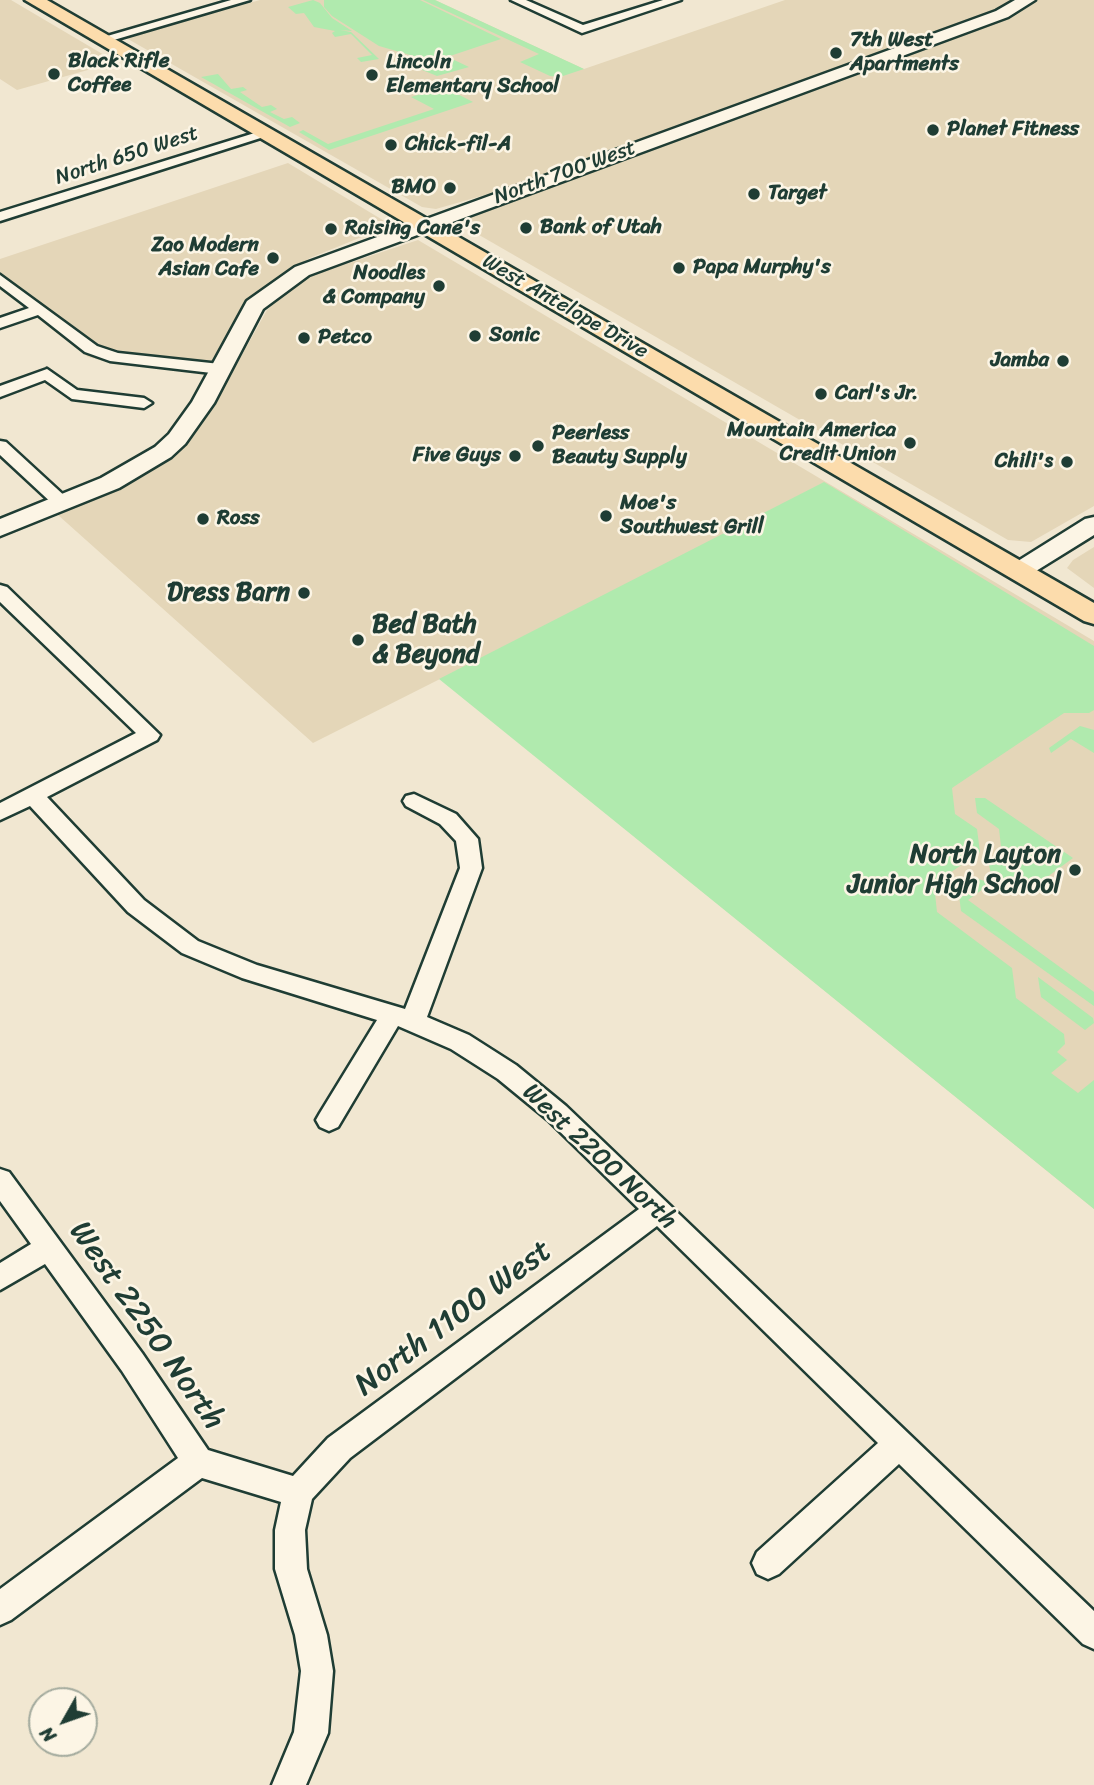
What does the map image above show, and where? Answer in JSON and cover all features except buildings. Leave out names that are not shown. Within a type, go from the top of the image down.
[{"type":"main road","name":"West Antelope Drive","points":[[34,0],[1094,615]]},
{"type":"street","points":[[103,40],[244,0]]},
{"type":"street","points":[[517,0],[582,29],[675,0]]},
{"type":"street","name":"North 700 West","points":[[0,528],[140,468],[177,439],[202,403],[254,305],[289,278],[332,258],[989,18],[1027,0]]},
{"type":"street","name":"North 650 West","points":[[0,217],[266,134]]},
{"type":"street","points":[[0,279],[91,349],[116,358],[220,369]]},
{"type":"street","points":[[0,323],[39,310]]},
{"type":"street","points":[[0,392],[47,374],[72,394],[144,403]]},
{"type":"street","points":[[0,446],[62,503]]},
{"type":"street","points":[[1019,571],[1094,524]]},
{"type":"street","points":[[0,590],[149,735],[0,812]]},
{"type":"street","name":"West 2200 North","points":[[33,796],[136,906],[190,947],[250,972],[403,1018],[460,1042],[507,1072],[556,1113],[658,1210],[1094,1633]]},
{"type":"street","points":[[330,1121],[403,1018],[471,868],[467,839],[448,819],[414,801]]},
{"type":"street","name":"West 2250 North","points":[[0,1180],[132,1362],[198,1462],[298,1492]]},
{"type":"street","name":"North 1100 West","points":[[298,1492],[340,1448],[658,1210]]},
{"type":"street","points":[[0,1278],[48,1248]]},
{"type":"street","points":[[768,1563],[900,1443]]},
{"type":"street","points":[[0,1609],[198,1462]]},
{"type":"street","points":[[289,1785],[311,1733],[316,1705],[317,1671],[311,1635],[291,1569],[290,1530],[298,1492]]},
{"type":"shaded area","points":[[0,0],[11,0],[116,62],[17,90],[0,79]]},
{"type":"shaded area","points":[[260,0],[435,0],[584,69],[785,0],[1014,0],[986,14],[502,190],[436,209],[422,207],[128,39],[130,36]]},
{"type":"shaded area","points":[[1036,0],[1094,0],[1094,506],[1031,542],[1008,540],[467,228],[467,220],[483,211],[994,23],[1026,8]]},
{"type":"shaded area","points":[[288,163],[391,225],[310,258],[259,290],[240,311],[206,372],[116,364],[88,357],[0,289],[0,259]]},
{"type":"shaded area","points":[[418,240],[1094,641],[1094,1209],[440,679],[313,743],[58,515],[146,475],[185,446],[209,414],[267,310],[287,290],[310,276]]},
{"type":"shaded area","points":[[1094,547],[1094,588],[1067,568],[1073,560]]},
{"type":"green space","points":[[313,0],[320,3],[332,18],[352,31],[340,30],[351,32],[379,59],[361,62],[357,58],[372,55],[351,34],[335,37],[332,33],[335,31],[314,27],[304,13],[296,14],[288,7]]},
{"type":"green space","points":[[324,0],[420,0],[501,39],[438,60],[424,59],[379,46],[332,16],[324,7]]},
{"type":"green space","points":[[423,0],[435,0],[584,69],[560,77],[550,76],[520,62],[539,54]]},
{"type":"green space","points":[[414,58],[431,61],[450,58],[469,67],[437,76],[405,63]]},
{"type":"green space","points":[[218,74],[231,89],[243,87],[247,90],[240,92],[262,107],[271,105],[277,109],[270,112],[284,119],[292,117],[300,123],[290,127],[201,77]]},
{"type":"green space","points":[[444,87],[473,102],[329,150],[299,132],[303,130],[328,144],[434,109],[411,97]]},
{"type":"green space","points":[[824,482],[1094,646],[1094,710],[1089,713],[1064,713],[952,788],[955,814],[977,829],[980,852],[934,884],[937,912],[1012,968],[1016,998],[1064,1034],[1065,1044],[1057,1052],[1067,1060],[1051,1073],[1078,1093],[1094,1080],[1094,1209],[439,679]]},
{"type":"green space","points":[[1080,726],[1094,730],[1094,753],[1071,739],[1051,753],[1049,748]]},
{"type":"green space","points":[[975,798],[985,798],[1073,858],[1028,891],[1019,885],[1001,881],[991,874],[989,865],[1002,855],[999,829],[977,813]]},
{"type":"green space","points":[[972,877],[991,883],[968,900],[1094,992],[1094,1006],[961,911],[958,887]]},
{"type":"green space","points":[[1038,977],[1093,1018],[1094,1023],[1085,1030],[1041,997]]},
{"type":"place","name":"7th West Apartments","points":[[836,53]]},
{"type":"place","name":"Black Rifle Coffee","points":[[54,74]]},
{"type":"place","name":"Lincoln Elementary School","points":[[372,75]]},
{"type":"place","name":"Planet Fitness","points":[[933,130]]},
{"type":"place","name":"Chick-fil-A","points":[[391,145]]},
{"type":"place","name":"BMO","points":[[450,188]]},
{"type":"place","name":"Target","points":[[754,194]]},
{"type":"place","name":"Bank of Utah","points":[[526,228]]},
{"type":"place","name":"Raising Cane's","points":[[331,229]]},
{"type":"place","name":"Zao Modern Asian Cafe","points":[[273,258]]},
{"type":"place","name":"Papa Murphy's","points":[[679,268]]},
{"type":"place","name":"Noodles & Company","points":[[439,286]]},
{"type":"place","name":"Sonic","points":[[475,336]]},
{"type":"place","name":"Petco","points":[[304,338]]},
{"type":"place","name":"Jamba","points":[[1063,361]]},
{"type":"place","name":"Carl's Jr.","points":[[821,394]]},
{"type":"place","name":"Mountain America Credit Union","points":[[910,443]]},
{"type":"place","name":"Peerless Beauty Supply","points":[[538,446]]},
{"type":"place","name":"Five Guys","points":[[515,456]]},
{"type":"place","name":"Chili's","points":[[1067,462]]},
{"type":"place","name":"Moe's Southwest Grill","points":[[606,516]]},
{"type":"place","name":"Ross","points":[[203,519]]},
{"type":"place","name":"Dress Barn","points":[[304,593]]},
{"type":"place","name":"Bed Bath & Beyond","points":[[358,640]]},
{"type":"place","name":"North Layton Junior High School","points":[[1075,870]]}]
